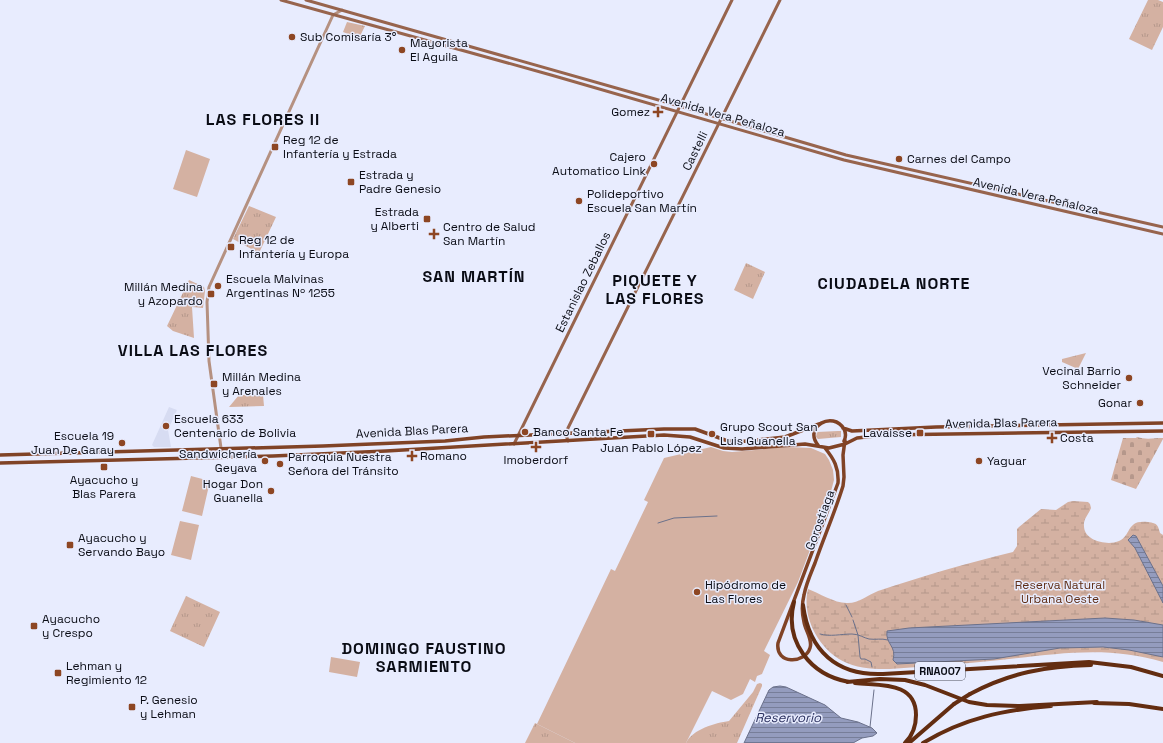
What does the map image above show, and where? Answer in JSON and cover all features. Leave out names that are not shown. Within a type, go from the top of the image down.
[{"type":"highway","name":"RNA007","points":[[794,602],[792,624],[796,639],[804,656],[824,674],[836,679],[847,682],[880,679],[905,680],[925,685],[969,702],[987,705],[1020,706],[1097,702],[1163,709]]},
{"type":"highway","name":"RNA007","points":[[803,605],[808,628],[819,648],[838,665],[860,673],[883,674],[1075,662],[1100,662],[1139,669],[1163,676]]},
{"type":"highway","name":"RNA007","points":[[908,743],[954,704],[970,694],[1003,678],[1036,670],[1115,664]]},
{"type":"highway","points":[[847,682],[895,687],[909,694],[916,707],[916,722],[911,736],[905,743]]},
{"type":"highway","name":"RNA007","points":[[923,743],[963,723],[984,716],[1034,708],[1097,702]]},
{"type":"main road","name":"Avenida Vera Peñaloza","points":[[281,0],[865,166],[1163,234]]},
{"type":"main road","name":"Avenida Vera Peñaloza","points":[[306,0],[680,106],[846,155],[1163,227]]},
{"type":"main road","name":"Estanislao Zeballos","points":[[514,444],[732,0]]},
{"type":"main road","name":"Castelli","points":[[566,433],[780,0]]},
{"type":"main road","points":[[843,428],[838,423],[831,420],[820,424],[815,429],[814,434],[815,440],[819,446],[825,448],[834,448],[843,443]]},
{"type":"main road","name":"Avenida Blas Parera","points":[[0,456],[363,445],[445,441],[484,437],[685,428],[695,429],[726,440],[737,442],[785,436],[820,424]]},
{"type":"main road","name":"Avenida Blas Parera","points":[[843,428],[852,431],[936,427],[1163,424]]},
{"type":"main road","name":"Gorostiaga","points":[[825,448],[834,460],[837,468],[837,488],[778,643],[780,654],[787,660],[794,660],[804,656],[810,650],[811,644],[804,622],[803,605],[805,589],[843,486],[843,443],[845,434],[843,428]]},
{"type":"main road","name":"Avenida Blas Parera","points":[[843,443],[857,438],[884,436],[1163,431]]},
{"type":"main road","points":[[566,433],[568,441]]},
{"type":"main road","name":"Avenida Blas Parera","points":[[0,463],[386,451],[676,435],[690,437],[733,449],[805,444],[819,446]]},
{"type":"main road","points":[[823,524],[828,526]]},
{"type":"street","points":[[220,457],[221,450],[209,361],[207,302],[209,287],[333,16],[342,10]]},
{"type":"shaded area","name":"Escuela 633 Centenario de Bolivia","points":[[169,407],[177,410],[168,430],[171,447],[154,447],[152,445]]},
{"type":"green space","points":[[1148,0],[1158,0],[1163,2],[1163,27],[1152,50],[1129,39]]},
{"type":"green space","points":[[347,22],[365,26],[359,38],[343,32]]},
{"type":"green space","points":[[186,150],[210,159],[197,197],[173,189]]},
{"type":"green space","points":[[249,206],[276,217],[259,253],[233,239]]},
{"type":"green space","points":[[746,263],[765,272],[753,299],[734,290]]},
{"type":"green space","points":[[189,280],[204,287],[205,291],[203,308],[192,307],[194,338],[173,331],[167,326]]},
{"type":"green space","points":[[1086,353],[1078,369],[1062,362],[1062,359]]},
{"type":"green space","points":[[239,395],[263,395],[264,406],[229,407]]},
{"type":"green space","points":[[841,431],[841,437],[818,439],[816,437],[817,432]]},
{"type":"green space","points":[[1137,437],[1147,439],[1163,439],[1136,489],[1111,480],[1123,438]]},
{"type":"green space","name":"Hipódromo de Las Flores","points":[[711,447],[732,452],[788,447],[811,448],[825,454],[833,470],[834,480],[829,499],[798,582],[764,651],[770,655],[762,674],[757,676],[755,682],[750,679],[743,694],[731,700],[712,691],[686,743],[575,743],[537,724],[611,569],[615,571],[648,502],[644,500],[664,458]]},
{"type":"green space","points":[[191,476],[210,481],[202,516],[182,511]]},
{"type":"green space","name":"Reserva Natural Urbana Oeste","points":[[1068,502],[1088,502],[1090,504],[1091,508],[1085,519],[1084,526],[1088,535],[1097,541],[1109,543],[1119,541],[1126,535],[1133,525],[1141,522],[1151,522],[1156,524],[1160,533],[1163,535],[1163,662],[1122,654],[1082,652],[972,663],[890,669],[868,668],[852,665],[837,658],[821,642],[815,633],[807,611],[808,589],[838,602],[852,603],[878,591],[912,580],[1013,552],[1017,546],[1017,529],[1019,527],[1041,509],[1056,510]]},
{"type":"green space","points":[[180,521],[199,525],[191,560],[171,555]]},
{"type":"green space","points":[[186,596],[220,612],[204,647],[170,631]]},
{"type":"green space","points":[[331,657],[360,662],[357,677],[329,672]]},
{"type":"green space","points":[[760,683],[762,686],[737,743],[686,743],[689,738],[699,730],[717,723],[729,721],[753,692],[757,684]]},
{"type":"green space","points":[[535,723],[575,743],[525,743]]},
{"type":"water","points":[[1133,535],[1136,536],[1163,586],[1163,603],[1135,548],[1128,540]]},
{"type":"water","points":[[1105,618],[1134,620],[1163,625],[1163,657],[1129,650],[1103,647],[1060,648],[994,659],[897,664],[893,660],[894,655],[887,635],[887,631],[909,628]]},
{"type":"water","name":"Reservorio","points":[[773,687],[786,687],[825,705],[841,718],[858,722],[872,728],[877,733],[873,736],[862,738],[853,743],[744,743],[769,690]]},
{"type":"waterway","points":[[658,523],[674,518],[717,516]]},
{"type":"waterway","points":[[846,605],[852,617]]},
{"type":"waterway","points":[[853,620],[858,635],[860,657],[861,659],[871,662],[872,667]]},
{"type":"waterway","points":[[820,634],[855,634],[869,639],[888,640]]},
{"type":"waterway","points":[[870,727],[874,690]]},
{"type":"place","name":"Sub Comisaría 3°","points":[[292,37]]},
{"type":"place","name":"Mayorista El Aguila","points":[[402,50]]},
{"type":"place","name":"Gomez","points":[[658,112]]},
{"type":"place","name":"Reg 12 de Infantería y Estrada","points":[[275,147]]},
{"type":"place","name":"Carnes del Campo","points":[[899,159]]},
{"type":"place","name":"Cajero Automatico Link","points":[[654,164]]},
{"type":"place","name":"Estrada y Padre Genesio","points":[[351,182]]},
{"type":"place","name":"Polideportivo Escuela San Martín","points":[[579,201]]},
{"type":"place","name":"Estrada y Alberti","points":[[427,219]]},
{"type":"place","name":"Centro de Salud San Martín","points":[[434,234]]},
{"type":"place","name":"Reg 12 de Infantería y Europa","points":[[231,247]]},
{"type":"place","name":"Escuela Malvinas Argentinas Nº 1255","points":[[218,286]]},
{"type":"place","name":"Millán Medina y Azopardo","points":[[211,294]]},
{"type":"place","name":"Vecinal Barrio Schneider","points":[[1129,378]]},
{"type":"place","name":"Millán Medina y Arenales","points":[[214,384]]},
{"type":"place","name":"Gonar","points":[[1140,403]]},
{"type":"place","name":"Escuela 633 Centenario de Bolivia","points":[[166,426]]},
{"type":"place","name":"Banco Santa Fe","points":[[525,432]]},
{"type":"place","name":"Lavaisse","points":[[920,433]]},
{"type":"place","name":"Juan Pablo López","points":[[651,434]]},
{"type":"place","name":"Grupo Scout San Luis Guanella","points":[[712,434]]},
{"type":"place","name":"Costa","points":[[1052,438]]},
{"type":"place","name":"Escuela 19 Juan De Garay","points":[[122,443]]},
{"type":"place","name":"Imoberdorf","points":[[536,447]]},
{"type":"place","name":"Romano","points":[[412,456]]},
{"type":"place","name":"Sandwichería Geyava","points":[[265,461]]},
{"type":"place","name":"Yaguar","points":[[979,461]]},
{"type":"place","name":"Parroquia Nuestra Señora del Tránsito","points":[[280,464]]},
{"type":"place","name":"Ayacucho y Blas Parera","points":[[104,467]]},
{"type":"place","name":"Hogar Don Guanella","points":[[271,491]]},
{"type":"place","name":"Ayacucho y Servando Bayo","points":[[70,545]]},
{"type":"place","name":"Hipódromo de Las Flores","points":[[697,592]]},
{"type":"place","name":"Ayacucho y Crespo","points":[[34,626]]},
{"type":"place","name":"Lehman y Regimiento 12","points":[[58,673]]},
{"type":"place","name":"P. Genesio y Lehman","points":[[132,707]]},
{"type":"district","name":"LAS FLORES II","points":[[263,119]]},
{"type":"district","name":"SAN MARTÍN","points":[[474,276]]},
{"type":"district","name":"CIUDADELA NORTE","points":[[894,283]]},
{"type":"district","name":"PIQUETE Y LAS FLORES","points":[[655,289]]},
{"type":"district","name":"VILLA LAS FLORES","points":[[193,350]]},
{"type":"district","name":"DOMINGO FAUSTINO SARMIENTO","points":[[424,657]]}]
